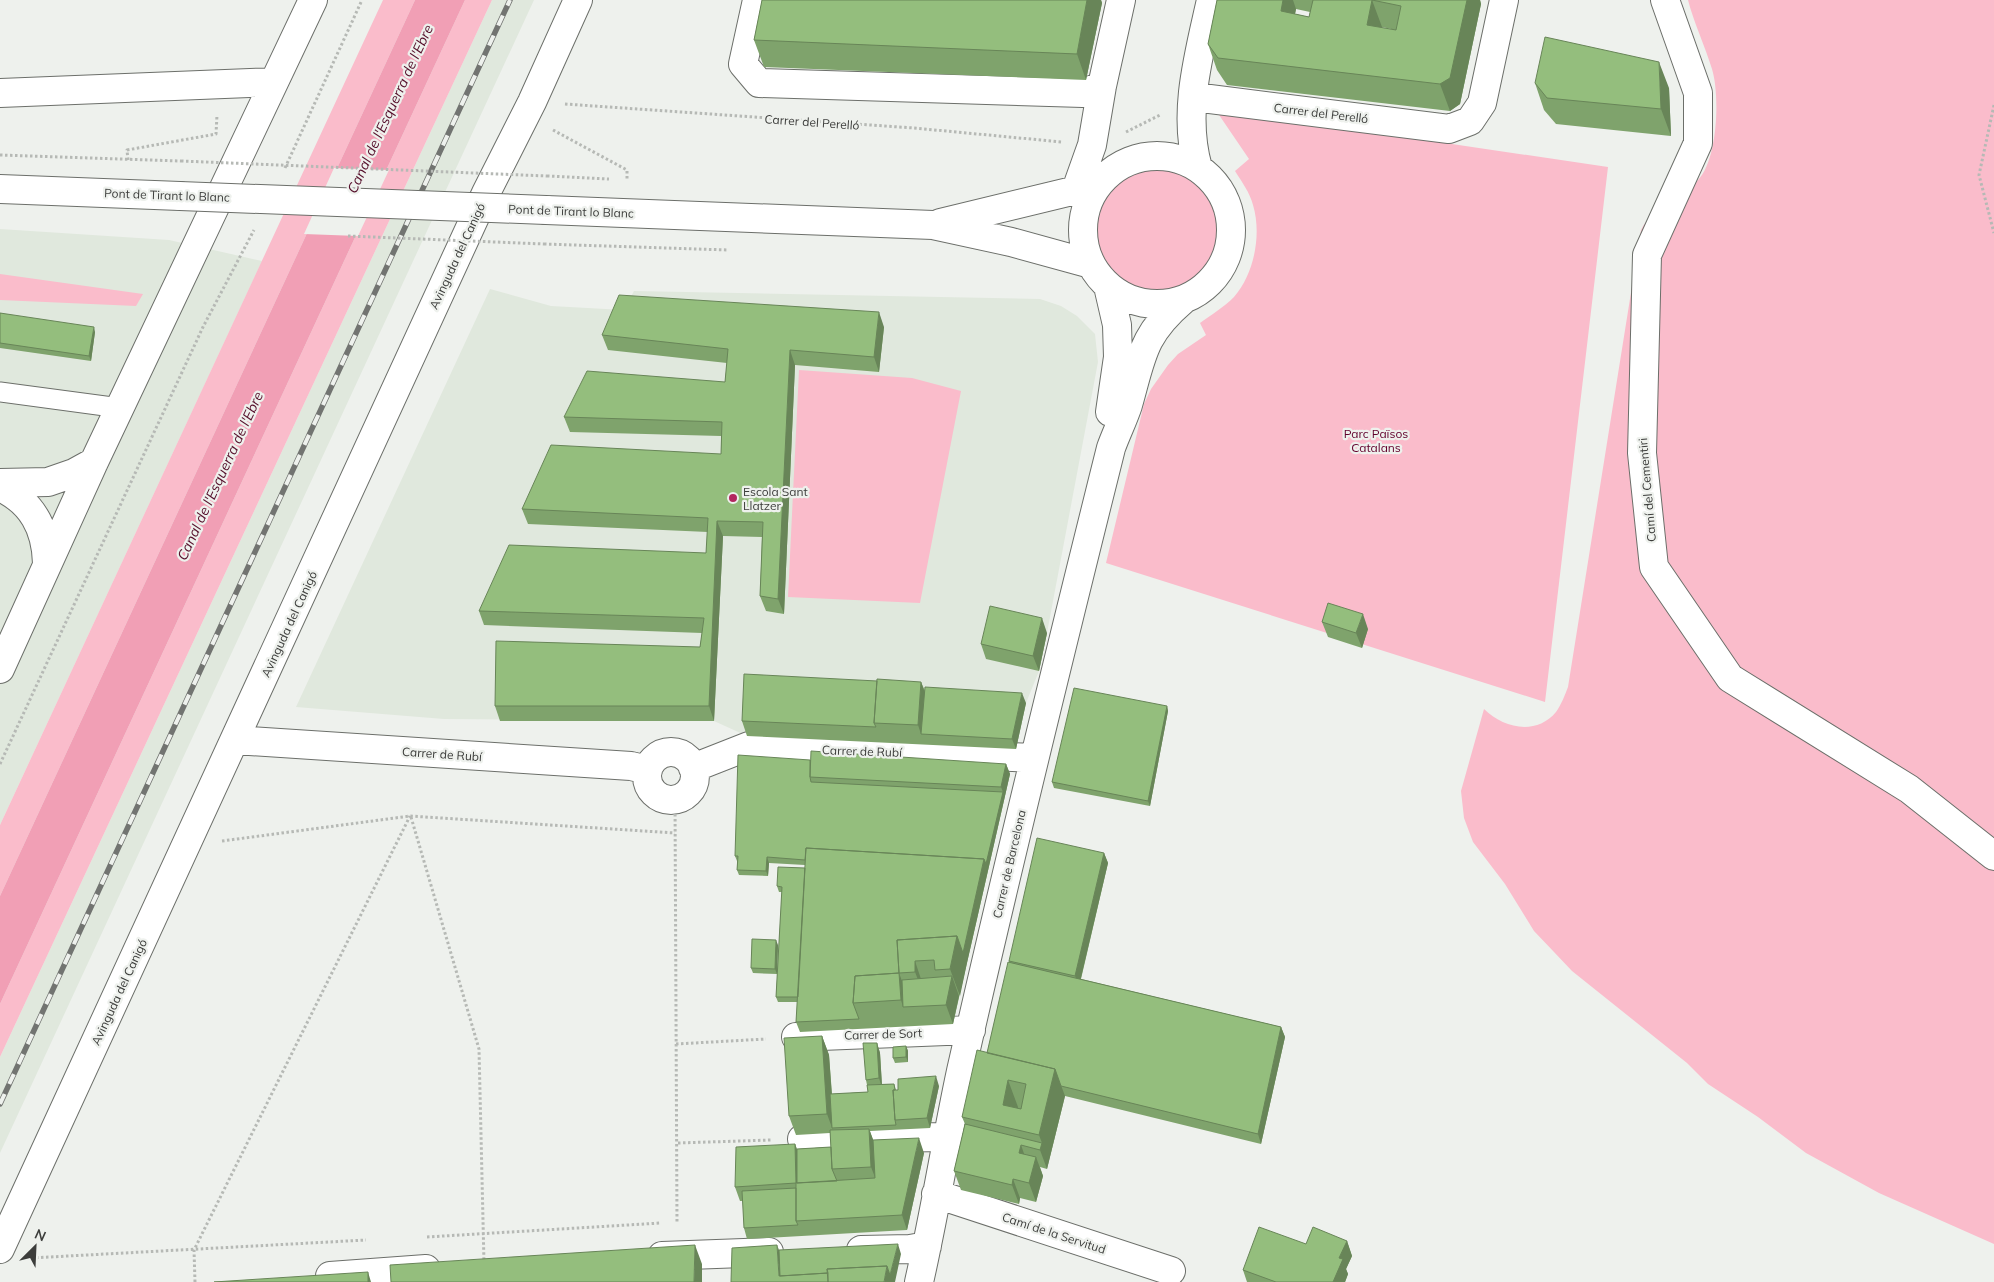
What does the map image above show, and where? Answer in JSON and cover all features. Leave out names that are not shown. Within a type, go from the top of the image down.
[{"type":"street","points":[[0,669],[94,462],[313,0]]},
{"type":"street","name":"Avinguda del Canigó","points":[[0,1249],[486,193],[532,102],[578,0]]},
{"type":"street","points":[[757,0],[743,64],[759,83],[1083,93],[1102,86]]},
{"type":"street","points":[[933,224],[1012,207],[1088,187],[1120,166],[1145,157],[1167,157],[1188,162],[1198,168],[1207,175],[1222,193],[1230,215],[1232,238],[1220,271],[1204,288],[1183,300],[1158,304],[1131,300],[1108,286],[1091,264],[1084,244],[1083,223],[1088,202],[1088,187],[1092,145],[1102,86],[1122,0]]},
{"type":"street","points":[[1198,168],[1192,146],[1190,127],[1199,54],[1212,0]]},
{"type":"street","name":"Carrer del Perelló","points":[[1194,97],[1449,128],[1470,120],[1482,103],[1504,0]]},
{"type":"street","name":"Camí del Cementiri","points":[[1665,0],[1698,93],[1698,144],[1647,255],[1642,453],[1654,567],[1730,678],[1909,789],[1985,847]]},
{"type":"street","points":[[0,93],[274,82]]},
{"type":"street","name":"Pont de Tirant lo Blanc","points":[[0,189],[933,224]]},
{"type":"street","points":[[933,224],[1011,242],[1091,264]]},
{"type":"street","name":"Carrer de Barcelona","points":[[1108,286],[1117,325],[1118,357],[1110,403],[1111,448]]},
{"type":"street","name":"Carrer de Barcelona","points":[[919,1282],[947,1137],[971,1030],[1034,758],[1111,448],[1127,407],[1138,362],[1150,335],[1165,316],[1183,300]]},
{"type":"street","points":[[0,485],[48,482],[74,473],[94,462]]},
{"type":"street","points":[[0,485],[27,504],[37,517],[46,548],[47,563]]},
{"type":"street","name":"Carrer de Rubí","points":[[235,740],[631,766],[648,770]]},
{"type":"street","name":"Carrer de Rubí","points":[[694,768],[749,746],[1034,758]]},
{"type":"street","points":[[672,752],[685,756],[694,768],[695,777],[690,790],[675,799],[661,797],[654,792],[649,784],[648,770],[652,761],[659,755],[672,752]]},
{"type":"street","name":"Carrer de Sort","points":[[796,1037],[971,1030]]},
{"type":"street","points":[[802,1139],[947,1137]]},
{"type":"street","name":"Camí de la Servitud","points":[[936,1194],[1171,1271]]},
{"type":"street","points":[[840,1250],[910,1249],[927,1246]]},
{"type":"street","points":[[642,1257],[791,1252]]},
{"type":"street","points":[[305,1277],[385,1277],[484,1265]]},
{"type":"lane","points":[[0,392],[120,408]]},
{"type":"path","points":[[282,174],[362,0]]},
{"type":"path","name":"Carrer del Perelló","points":[[532,102],[914,128],[1092,145]]},
{"type":"path","points":[[1994,105],[1979,175],[1994,233]]},
{"type":"path","points":[[1092,145],[1113,138],[1149,121],[1164,111]]},
{"type":"path","points":[[561,133],[627,170],[627,180]]},
{"type":"path","points":[[128,160],[127,150],[216,134]]},
{"type":"path","points":[[0,155],[637,180]]},
{"type":"path","points":[[0,764],[199,335],[258,223]]},
{"type":"path","points":[[248,232],[258,232]]},
{"type":"path","points":[[346,236],[544,244]]},
{"type":"path","points":[[675,799],[677,1222],[681,1255]]},
{"type":"path","points":[[410,816],[479,1049],[484,1265]]},
{"type":"path","points":[[195,1282],[194,1250],[410,816]]},
{"type":"path","points":[[187,845],[410,816],[675,833]]},
{"type":"path","points":[[676,1044],[796,1037]]},
{"type":"path","points":[[678,1143],[802,1139]]},
{"type":"path","points":[[423,1237],[677,1222]]},
{"type":"path","points":[[29,1258],[373,1240]]},
{"type":"shaded area","points":[[492,0],[534,0],[0,1153],[0,1057]]},
{"type":"shaded area","points":[[0,229],[169,240],[262,261],[0,825]]},
{"type":"shaded area","name":"Escola Sant Llatzer","points":[[490,289],[551,306],[624,310],[634,291],[1040,299],[1061,306],[1077,316],[1095,334],[1098,362],[1039,671],[1026,703],[929,697],[747,736],[714,721],[444,719],[296,707]]},
{"type":"green space","points":[[383,0],[415,0],[0,896],[0,825]]},
{"type":"green space","points":[[465,0],[492,0],[0,1057],[0,1004]]},
{"type":"green space","points":[[1688,0],[1994,0],[1994,1244],[1879,1193],[1806,1153],[1758,1117],[1708,1084],[1687,1063],[1572,971],[1534,931],[1505,884],[1473,842],[1464,818],[1461,791],[1484,709],[1500,721],[1510,725],[1529,727],[1548,720],[1556,712],[1568,687],[1641,230],[1653,214],[1698,180],[1705,170],[1710,157],[1716,126],[1715,80]]},
{"type":"green space","name":"Parc Països Catalans","points":[[1215,109],[1608,167],[1545,702],[1106,563],[1144,404],[1151,389],[1178,354],[1206,335],[1200,323],[1234,297],[1247,277],[1254,254],[1257,229],[1256,217],[1248,192],[1235,171],[1249,159]]},
{"type":"green space","points":[[1157,169],[1181,174],[1201,187],[1214,207],[1219,231],[1214,255],[1201,275],[1181,288],[1157,293],[1133,288],[1113,275],[1100,255],[1095,231],[1100,207],[1113,187],[1133,174]]},
{"type":"green space","points":[[0,274],[143,294],[136,306],[0,300]]},
{"type":"green space","points":[[799,370],[912,378],[961,391],[920,603],[788,597]]},
{"type":"water","name":"Canal de l'Esquerra de l'Ebre","points":[[415,0],[465,0],[0,1004],[0,896]]},
{"type":"pier","points":[[334,168],[389,170],[358,236],[304,234]]},
{"type":"building","points":[[762,0],[1087,0],[1077,54],[754,40]]},
{"type":"building","points":[[1217,0],[1283,0],[1281,11],[1309,17],[1313,0],[1372,0],[1467,0],[1450,78],[1440,84],[1218,58],[1208,44]],"holes":[[[1372,0],[1401,6],[1396,30],[1367,25]]]},
{"type":"building","points":[[1545,37],[1659,62],[1661,109],[1547,98],[1535,83]]},
{"type":"building","points":[[619,295],[879,312],[874,357],[790,350],[778,599],[760,596],[763,522],[717,521],[709,706],[495,706],[496,641],[700,647],[704,618],[479,611],[509,545],[706,553],[708,518],[522,509],[551,445],[721,454],[722,422],[564,417],[587,371],[725,382],[728,349],[602,335]]},
{"type":"building","points":[[0,313],[94,327],[89,356],[0,343]]},
{"type":"building","points":[[1328,603],[1363,614],[1356,633],[1322,622]]},
{"type":"building","points":[[990,606],[1042,618],[1033,656],[981,644]]},
{"type":"building","points":[[744,674],[877,681],[874,723],[876,727],[742,721]]},
{"type":"building","points":[[877,679],[921,682],[918,725],[874,723]]},
{"type":"building","points":[[925,687],[1022,693],[1012,739],[921,734]]},
{"type":"building","points":[[1074,688],[1167,706],[1148,801],[1052,782]]},
{"type":"building","points":[[811,751],[1006,764],[1001,787],[810,777]]},
{"type":"building","points":[[738,755],[810,760],[811,782],[1003,792],[986,864],[984,859],[806,848],[805,860],[767,857],[766,871],[737,870],[738,856],[735,856]]},
{"type":"building","points":[[1037,838],[1104,853],[1075,976],[1009,961]]},
{"type":"building","points":[[806,848],[984,859],[963,953],[957,936],[897,940],[899,973],[855,976],[853,1003],[859,1019],[796,1022]]},
{"type":"building","points":[[778,867],[805,868],[798,997],[776,997],[782,887],[777,886]]},
{"type":"building","points":[[957,936],[950,969],[935,970],[934,960],[915,961],[915,972],[899,973],[897,940]]},
{"type":"building","points":[[752,939],[776,940],[775,969],[751,968]]},
{"type":"building","points":[[1008,962],[1281,1027],[1258,1134],[1061,1086],[1055,1069],[987,1053]]},
{"type":"building","points":[[899,973],[901,1000],[853,1003],[855,976]]},
{"type":"building","points":[[952,976],[946,1005],[903,1007],[902,980]]},
{"type":"building","points":[[822,1036],[827,1114],[789,1116],[784,1038]]},
{"type":"building","points":[[863,1043],[877,1043],[879,1078],[866,1080]]},
{"type":"building","points":[[906,1046],[906,1057],[893,1058],[893,1047]]},
{"type":"building","points":[[977,1050],[1055,1069],[1039,1135],[962,1117]],"holes":[[[1008,1080],[1026,1084],[1021,1109],[1003,1105]]]},
{"type":"building","points":[[936,1076],[927,1118],[895,1120],[893,1090],[898,1090],[898,1079]]},
{"type":"building","points":[[894,1084],[896,1125],[832,1128],[830,1094],[868,1092],[867,1085]]},
{"type":"building","points":[[965,1124],[1042,1143],[1040,1150],[1021,1145],[1019,1153],[1036,1157],[1029,1183],[1013,1179],[1012,1185],[954,1171]]},
{"type":"building","points":[[869,1129],[871,1167],[832,1169],[830,1130]]},
{"type":"building","points":[[919,1138],[902,1215],[796,1221],[796,1183],[875,1178],[873,1140]]},
{"type":"building","points":[[795,1144],[796,1183],[735,1187],[736,1147]]},
{"type":"building","points":[[831,1147],[832,1169],[837,1181],[797,1183],[797,1149]]},
{"type":"building","points":[[796,1188],[796,1221],[798,1225],[744,1228],[742,1191]]},
{"type":"building","points":[[1259,1227],[1306,1244],[1313,1227],[1347,1241],[1339,1258],[1343,1259],[1333,1282],[1276,1282],[1243,1270]]},
{"type":"building","points":[[898,1244],[890,1275],[887,1266],[827,1269],[828,1273],[780,1276],[779,1250]]},
{"type":"building","points":[[695,1245],[694,1282],[391,1282],[390,1265]]},
{"type":"building","points":[[777,1245],[779,1276],[828,1273],[828,1282],[731,1282],[732,1248]]},
{"type":"building","points":[[887,1266],[884,1282],[828,1282],[827,1269]]},
{"type":"building","points":[[368,1272],[368,1282],[214,1282]]},
{"type":"railway","points":[[0,1104],[510,0]]},
{"type":"place","name":"Escola Sant Llatzer","points":[[733,498]]}]
